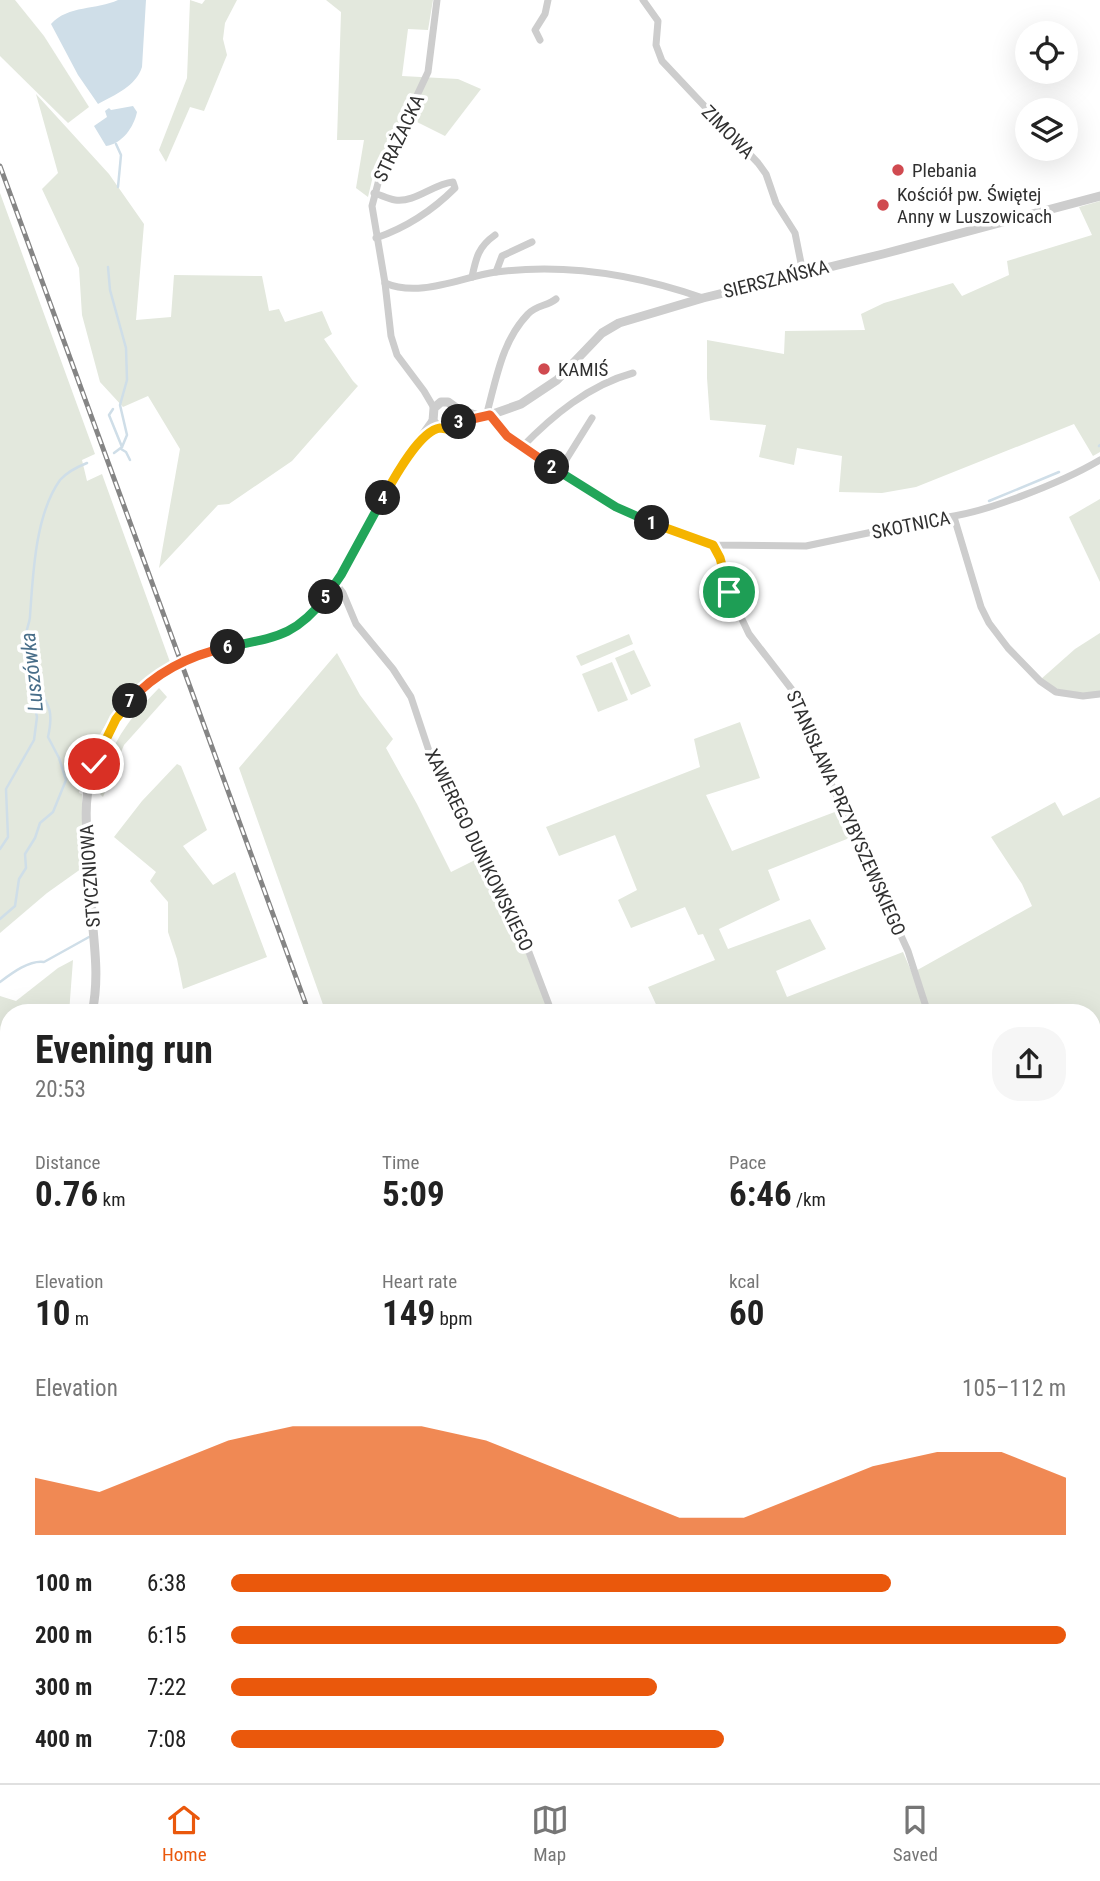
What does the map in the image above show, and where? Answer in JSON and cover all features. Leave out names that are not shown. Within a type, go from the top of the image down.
[{"type":"street","name":"STRAŻACKA","points":[[437,0],[428,72],[381,172],[372,206],[386,283],[391,336],[397,355],[438,405]]},
{"type":"street","points":[[540,40],[535,30],[545,15],[548,0]]},
{"type":"street","name":"ZIMOWA","points":[[643,0],[657,21],[656,45],[662,61],[766,174],[776,203],[795,233],[803,273]]},
{"type":"street","points":[[374,193],[395,200],[409,200],[432,188],[453,182],[455,188],[435,208],[419,219],[376,238]]},
{"type":"street","name":"SIERSZAŃSKA","points":[[459,421],[521,404],[557,380],[610,327],[652,312],[1100,196]]},
{"type":"street","points":[[472,277],[476,255],[485,242],[495,235]]},
{"type":"street","points":[[496,272],[502,257],[531,242]]},
{"type":"street","points":[[386,283],[408,288],[496,272],[586,270],[617,275],[703,298]]},
{"type":"street","points":[[485,416],[505,348],[526,316],[536,307],[550,304],[556,299]]},
{"type":"street","points":[[522,448],[583,394],[611,379],[633,373]]},
{"type":"street","points":[[455,404],[459,410],[459,421],[451,429],[436,425],[438,405],[455,404]]},
{"type":"street","points":[[459,410],[485,416],[522,448],[616,507],[713,545]]},
{"type":"street","points":[[559,471],[592,418]]},
{"type":"street","name":"STYCZNIOWA","points":[[94,1004],[97,984],[86,838],[86,801],[99,750],[116,719],[148,683],[183,661],[214,650],[278,637],[311,614],[336,584],[400,468],[422,438],[436,425]]},
{"type":"street","name":"SKOTNICA","points":[[713,545],[806,546],[954,517],[984,509],[1039,488],[1100,460]]},
{"type":"street","points":[[954,517],[981,607],[1003,642],[1040,681],[1056,692],[1083,696],[1100,694]]},
{"type":"street","name":"STANISŁAWA PRZYBYSZEWSKIEGO","points":[[713,545],[720,558],[729,592],[749,634],[793,691],[817,753],[908,951],[925,1004]]},
{"type":"street","name":"XAWEREGO DUNIKOWSKIEGO","points":[[336,584],[343,593],[356,624],[411,697],[430,754],[519,926],[549,1004]]},
{"type":"shaded area","points":[[0,0],[15,0],[44,36],[89,107],[68,123],[0,56]]},
{"type":"shaded area","points":[[118,0],[146,0],[142,67],[130,85],[98,104],[78,75],[51,24],[74,11]]},
{"type":"shaded area","points":[[190,0],[202,4],[205,0],[237,0],[225,23],[223,39],[227,55],[204,111],[190,107],[166,162],[159,150],[187,78]]},
{"type":"shaded area","points":[[326,0],[433,0],[428,30],[408,29],[402,76],[458,79],[481,89],[445,136],[403,115],[372,180],[368,197],[356,188],[364,140],[337,140],[341,12]]},
{"type":"shaded area","points":[[36,94],[109,174],[144,224],[136,320],[171,317],[174,275],[262,276],[269,311],[279,309],[285,322],[322,311],[332,334],[324,339],[358,386],[292,461],[229,504],[218,505],[159,568],[180,449],[148,396],[123,407],[100,382],[82,315],[79,268],[42,189],[58,173]]},
{"type":"shaded area","points":[[133,106],[137,112],[130,129],[117,142],[106,146],[94,126],[107,117],[105,111],[109,108],[111,110]]},
{"type":"shaded area","points":[[0,193],[95,454],[82,460],[87,481],[102,474],[170,662],[121,704],[102,730],[90,760],[85,760],[79,793],[82,794],[85,866],[47,893],[0,933]]},
{"type":"shaded area","points":[[1100,201],[1100,452],[1093,456],[1074,424],[916,487],[882,493],[839,492],[842,456],[797,448],[794,465],[759,457],[766,425],[710,420],[707,340],[784,354],[785,331],[865,330],[861,314],[884,303],[953,283],[962,296],[1009,275],[1007,261],[1092,235],[1079,207]]},
{"type":"shaded area","points":[[1100,499],[1100,582],[1069,517]]},
{"type":"shaded area","points":[[1100,633],[1100,692],[1068,692],[1040,680],[1075,649]]},
{"type":"shaded area","points":[[629,634],[633,644],[581,666],[576,656]]},
{"type":"shaded area","points":[[634,650],[651,686],[631,695],[615,658]]},
{"type":"shaded area","points":[[337,653],[360,695],[393,739],[386,748],[451,872],[479,858],[515,925],[546,1004],[323,1004],[239,768]]},
{"type":"shaded area","points":[[612,662],[628,700],[598,712],[582,674]]},
{"type":"shaded area","points":[[159,688],[167,697],[124,745],[103,797],[97,791],[120,735]]},
{"type":"shaded area","points":[[740,722],[760,778],[706,795],[732,851],[840,810],[852,837],[768,870],[780,900],[719,929],[728,949],[810,919],[826,949],[776,971],[787,997],[903,952],[912,973],[1032,906],[1022,884],[991,837],[1055,802],[1063,816],[1100,797],[1100,1004],[656,1004],[648,987],[715,960],[703,934],[698,935],[685,907],[631,928],[618,900],[637,890],[615,835],[559,856],[546,827],[700,767],[694,739]]},
{"type":"shaded area","points":[[177,764],[181,766],[207,830],[183,846],[213,885],[235,872],[267,957],[183,989],[168,932],[168,902],[150,881],[156,872],[114,837],[142,801]]},
{"type":"shaded area","points":[[73,960],[70,1004],[0,1004],[0,996],[16,1001],[58,968]]},
{"type":"waterway","points":[[116,144],[121,155],[118,187]]},
{"type":"waterway","points":[[108,267],[110,290],[126,348],[127,380],[120,405],[127,435],[122,447],[114,453]]},
{"type":"waterway","points":[[113,409],[109,415],[122,447]]},
{"type":"waterway","points":[[121,449],[130,460]]},
{"type":"waterway","name":"Luszówka","points":[[0,849],[8,837],[6,789],[34,740],[37,717],[32,694],[37,680],[26,635],[40,528],[45,510],[60,480],[87,463]]},
{"type":"waterway","points":[[989,501],[1059,472]]},
{"type":"waterway","points":[[0,919],[15,906],[19,879],[26,868],[25,854],[40,823],[53,812],[66,780],[48,737],[50,711],[37,687]]},
{"type":"waterway","points":[[0,982],[21,968],[44,962],[89,937]]},
{"type":"railway","points":[[0,166],[306,1004]]},
{"type":"place","name":"Plebania","points":[[898,170]]},
{"type":"place","name":"Kościół pw. Świętej Anny w Luszowicach","points":[[883,205]]},
{"type":"place","name":"KAMIŚ","points":[[544,369]]},
{"type":"route","points":[[94,764],[116,719],[148,683],[192,657],[278,637],[303,622],[341,575],[400,468],[418,443],[439,428],[451,429],[459,421],[490,415],[507,436],[522,448],[616,507],[713,545],[720,558],[729,592]]}]
